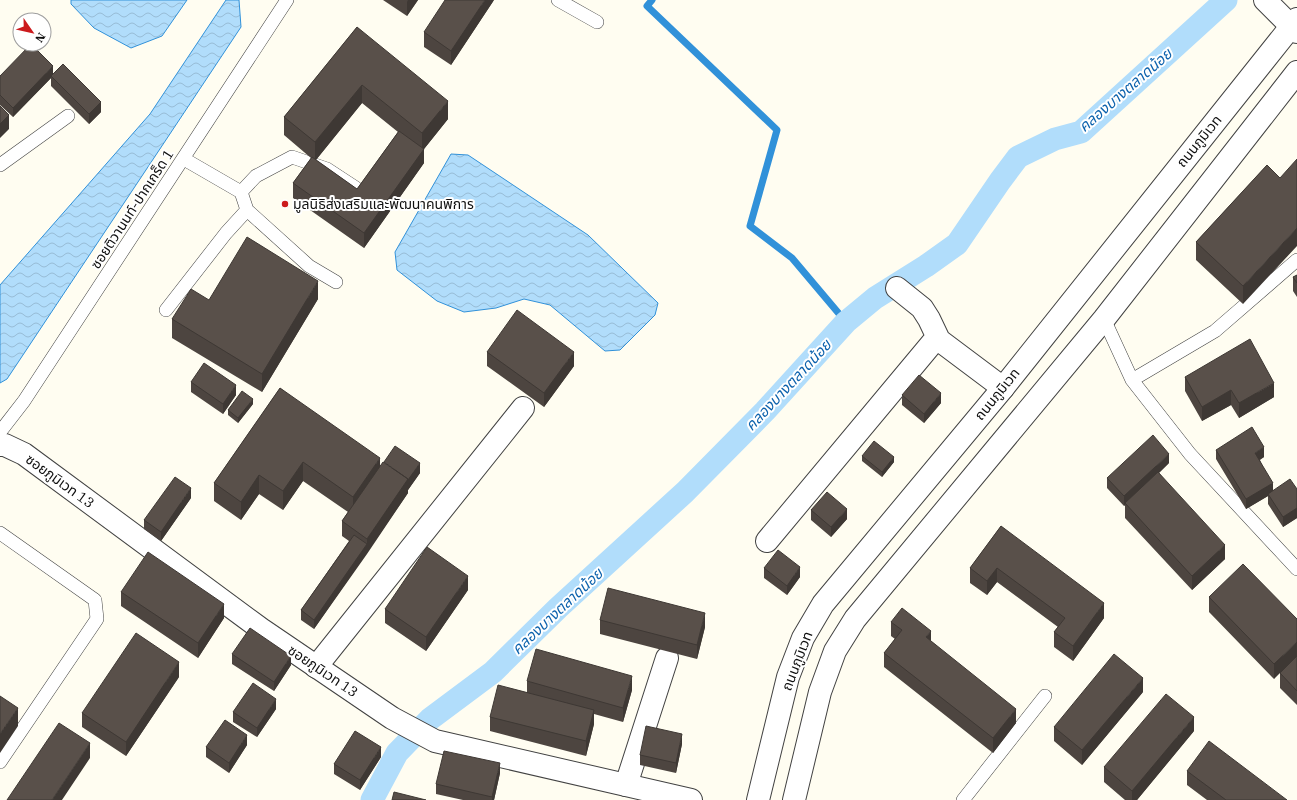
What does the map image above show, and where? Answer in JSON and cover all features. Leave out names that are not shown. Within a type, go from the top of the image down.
[{"type":"street","points":[[1265,0],[1295,26]]},
{"type":"street","name":"ถนนภูมิเวท","points":[[758,800],[788,677],[803,638],[824,604],[1003,388],[1295,26]]},
{"type":"street","points":[[794,800],[820,692],[835,651],[855,619],[1104,319],[1297,72]]},
{"type":"street","points":[[897,288],[922,308],[939,340],[1003,388]]},
{"type":"street","points":[[767,541],[933,342],[939,340]]},
{"type":"street","points":[[316,667],[524,408]]},
{"type":"street","name":"ซอยภูมิเวท 13","points":[[0,445],[5,445],[24,454],[261,629],[392,718],[435,741],[691,800]]},
{"type":"street","points":[[626,785],[667,658]]},
{"type":"lane","name":"ซอยติวานนท์-ปากเกร็ด 1","points":[[0,432],[28,394],[184,159],[287,0]]},
{"type":"lane","points":[[558,0],[597,22]]},
{"type":"lane","points":[[0,165],[68,116]]},
{"type":"lane","points":[[241,192],[256,176],[292,157],[327,169],[356,188]]},
{"type":"lane","points":[[184,159],[241,192],[247,210],[309,266],[336,282]]},
{"type":"lane","points":[[166,310],[226,233],[247,210]]},
{"type":"lane","points":[[1132,380],[1215,330],[1297,260]]},
{"type":"lane","points":[[1104,319],[1132,380],[1190,454],[1297,569]]},
{"type":"lane","points":[[0,533],[94,600],[97,620],[0,762]]},
{"type":"lane","points":[[963,800],[1045,696]]},
{"type":"water","points":[[71,0],[187,0],[162,36],[131,48],[94,28],[71,4]]},
{"type":"water","points":[[226,0],[239,0],[241,27],[7,379],[0,383],[0,285],[150,114]]},
{"type":"water","points":[[451,154],[468,155],[588,235],[658,303],[655,315],[620,350],[605,351],[550,305],[524,299],[496,308],[464,312],[437,301],[397,270],[395,252]]},
{"type":"building","points":[[445,0],[485,0],[451,51],[424,32]]},
{"type":"building","points":[[357,27],[448,101],[422,133],[362,85],[315,142],[284,117]]},
{"type":"building","points":[[23,52],[39,52],[53,66],[13,108],[0,95],[0,76]]},
{"type":"building","points":[[63,64],[101,102],[89,114],[51,76]]},
{"type":"building","points":[[0,106],[9,115],[0,124]]},
{"type":"building","points":[[399,131],[424,149],[364,233],[293,183],[312,157],[357,189]]},
{"type":"building","points":[[1297,159],[1297,228],[1243,286],[1196,242],[1267,165],[1280,178]]},
{"type":"building","points":[[247,237],[318,281],[262,374],[172,319],[191,289],[209,300]]},
{"type":"building","points":[[1297,275],[1297,283],[1293,277]]},
{"type":"building","points":[[517,310],[574,352],[544,393],[487,352]]},
{"type":"building","points":[[1250,339],[1274,383],[1239,403],[1231,390],[1202,407],[1185,377]]},
{"type":"building","points":[[204,363],[236,385],[223,404],[191,382]]},
{"type":"building","points":[[919,375],[941,393],[924,414],[902,395]]},
{"type":"building","points":[[280,388],[380,458],[353,497],[303,462],[283,491],[259,475],[241,502],[214,483]]},
{"type":"building","points":[[242,391],[253,399],[238,418],[228,410]]},
{"type":"building","points":[[1252,427],[1264,447],[1255,453],[1273,483],[1246,499],[1216,450]]},
{"type":"building","points":[[1153,435],[1169,454],[1124,496],[1107,478]]},
{"type":"building","points":[[874,441],[894,457],[882,472],[862,456]]},
{"type":"building","points":[[395,446],[420,463],[408,480],[384,462]]},
{"type":"building","points":[[383,462],[408,479],[367,539],[342,521]]},
{"type":"building","points":[[1158,472],[1225,545],[1192,576],[1125,503]]},
{"type":"building","points":[[175,477],[191,488],[161,532],[144,520]]},
{"type":"building","points":[[1290,479],[1297,489],[1297,508],[1283,517],[1268,494]]},
{"type":"building","points":[[827,492],[847,509],[831,527],[811,510]]},
{"type":"building","points":[[1001,526],[1104,603],[1073,646],[1054,632],[1065,618],[997,568],[987,581],[970,568]]},
{"type":"building","points":[[354,535],[367,544],[314,620],[301,610]]},
{"type":"building","points":[[427,547],[468,576],[426,637],[385,609]]},
{"type":"building","points":[[778,550],[800,567],[787,586],[764,568]]},
{"type":"building","points":[[148,552],[224,604],[198,643],[121,592]]},
{"type":"building","points":[[1243,564],[1297,619],[1297,642],[1274,664],[1209,597]]},
{"type":"building","points":[[608,588],[705,613],[697,645],[600,620]]},
{"type":"building","points":[[902,608],[931,631],[926,637],[1016,709],[993,738],[884,653],[902,630],[891,622]]},
{"type":"building","points":[[250,628],[291,656],[274,682],[232,654]]},
{"type":"building","points":[[136,633],[179,662],[126,742],[82,713]]},
{"type":"building","points":[[536,649],[632,676],[623,708],[527,681]]},
{"type":"building","points":[[1114,654],[1143,678],[1082,750],[1054,727]]},
{"type":"building","points":[[1297,656],[1297,691],[1280,673]]},
{"type":"building","points":[[253,683],[276,699],[257,728],[233,712]]},
{"type":"building","points":[[498,685],[594,710],[586,741],[490,717]]},
{"type":"building","points":[[1166,694],[1194,717],[1132,791],[1104,767]]},
{"type":"building","points":[[0,696],[18,708],[0,734]]},
{"type":"building","points":[[225,720],[247,735],[229,763],[206,747]]},
{"type":"building","points":[[59,723],[90,743],[52,800],[7,800]]},
{"type":"building","points":[[646,726],[682,734],[676,763],[640,755]]},
{"type":"building","points":[[355,731],[381,747],[360,780],[334,764]]},
{"type":"building","points":[[1209,741],[1287,800],[1226,800],[1187,771]]},
{"type":"building","points":[[444,751],[500,763],[492,797],[436,784]]},
{"type":"building","points":[[394,792],[426,800],[392,800]]},
{"type":"waterway","points":[[652,0],[647,6],[777,130],[750,226],[792,258],[846,322]]},
{"type":"waterway","name":"คลองบางตลาดน้อย","points":[[372,800],[397,753],[430,719],[493,672],[558,608],[685,492],[765,411],[846,322],[875,298],[926,266],[957,244],[1018,157],[1055,139],[1081,132],[1226,0]]},
{"type":"place","name":"มูลนิธิส่งเสริมและพัฒนาคนพิการ","points":[[285,204]]}]
